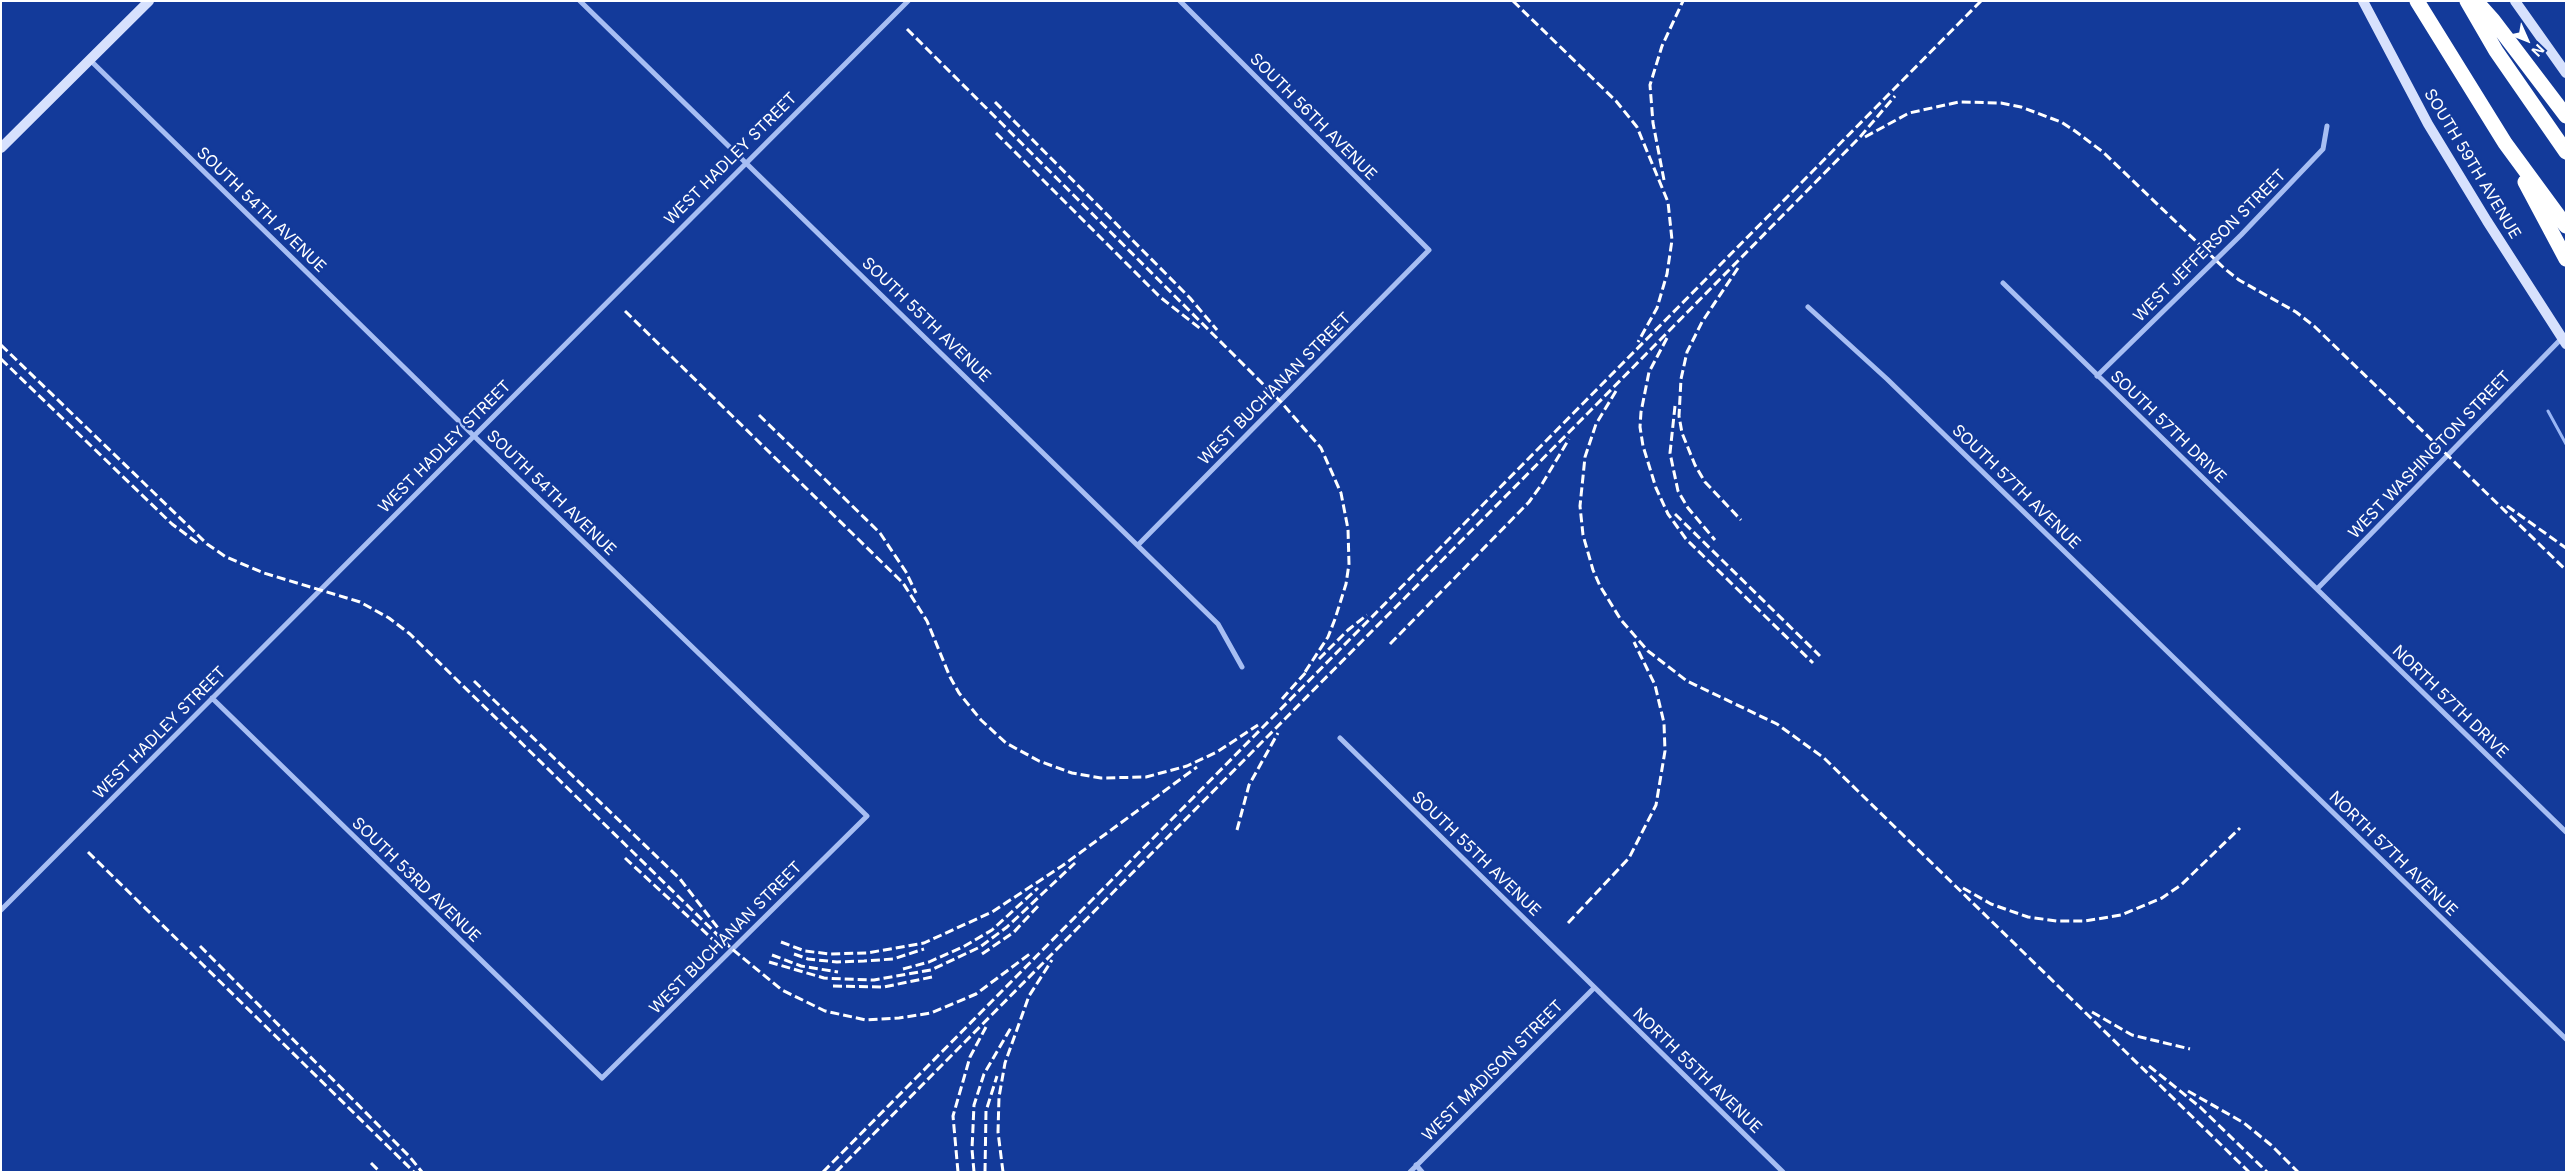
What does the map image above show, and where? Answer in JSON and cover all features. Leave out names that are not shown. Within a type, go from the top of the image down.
[{"type":"highway","points":[[2417,1],[2505,143],[2566,259]]},
{"type":"highway","points":[[2467,1],[2496,51],[2566,152]]},
{"type":"highway","points":[[2476,1],[2494,20],[2566,116]]},
{"type":"highway","points":[[2505,143],[2566,226]]},
{"type":"main road","points":[[1,148],[149,1]]},
{"type":"main road","name":"SOUTH 59TH AVENUE","points":[[2363,1],[2428,124],[2564,341]]},
{"type":"main road","points":[[2515,1],[2566,73]]},
{"type":"street","name":"SOUTH 55TH AVENUE","points":[[580,1],[746,161],[1218,624],[1242,667]]},
{"type":"street","name":"WEST HADLEY STREET","points":[[1,910],[746,161],[908,1]]},
{"type":"street","name":"SOUTH 56TH AVENUE","points":[[1180,1],[1429,250]]},
{"type":"street","name":"SOUTH 54TH AVENUE","points":[[90,60],[474,436],[867,816]]},
{"type":"street","name":"WEST JEFFERSON STREET","points":[[2098,376],[2241,235],[2323,149],[2327,126]]},
{"type":"street","name":"WEST BUCHANAN STREET","points":[[1138,545],[1429,250]]},
{"type":"street","name":"SOUTH 57TH DRIVE","points":[[2003,283],[2317,589]]},
{"type":"street","name":"SOUTH 57TH AVENUE","points":[[1808,307],[1887,380],[2204,687]]},
{"type":"street","name":"WEST WASHINGTON STREET","points":[[2317,589],[2564,341]]},
{"type":"street","name":"NORTH 57TH DRIVE","points":[[2317,589],[2566,832]]},
{"type":"street","name":"NORTH 57TH AVENUE","points":[[2204,687],[2566,1039]]},
{"type":"street","name":"SOUTH 53RD AVENUE","points":[[212,698],[602,1078]]},
{"type":"street","name":"SOUTH 55TH AVENUE","points":[[1340,738],[1594,988]]},
{"type":"street","name":"WEST BUCHANAN STREET","points":[[602,1078],[867,816]]},
{"type":"street","name":"WEST MADISON STREET","points":[[1410,1172],[1594,988]]},
{"type":"street","name":"NORTH 55TH AVENUE","points":[[1594,988],[1783,1172]]},
{"type":"street","points":[[1416,1166],[1422,1172]]},
{"type":"waterway","points":[[2548,411],[2566,444]]},
{"type":"railway","points":[[1513,1],[1616,101],[1637,127],[1668,202],[1672,240],[1667,274],[1657,308],[1638,342]]},
{"type":"railway","points":[[1664,180],[1653,123],[1650,85],[1662,46],[1683,1]]},
{"type":"railway","points":[[823,1172],[1981,1]]},
{"type":"railway","points":[[907,29],[1281,402],[1321,448],[1341,493],[1348,529],[1349,564],[1346,584],[1328,637],[1303,675]]},
{"type":"railway","points":[[836,1172],[1860,137],[1895,96]]},
{"type":"railway","points":[[995,102],[1190,298],[1217,330]]},
{"type":"railway","points":[[1865,137],[1909,113],[1959,102],[2001,103],[2021,107],[2061,122],[2103,152],[2225,269],[2239,280],[2296,312],[2314,326],[2566,570]]},
{"type":"railway","points":[[996,133],[1160,297],[1202,330]]},
{"type":"railway","points":[[1738,268],[1702,322],[1687,352],[1681,379],[1679,416],[1682,433],[1695,465],[1705,482],[1741,520]]},
{"type":"railway","points":[[625,311],[903,583],[927,621],[950,677],[959,693],[981,720],[1006,743],[1039,761],[1072,773],[1101,778],[1146,777],[1187,766],[1217,752],[1258,725]]},
{"type":"railway","points":[[1667,338],[1649,372],[1641,412],[1640,427],[1643,446],[1656,488],[1668,514],[1686,539],[1813,663]]},
{"type":"railway","points":[[1,345],[207,544],[226,557],[264,573],[360,602],[389,618],[410,634],[732,949],[782,990],[825,1011],[866,1020],[899,1018],[931,1013],[976,994],[1031,953]]},
{"type":"railway","points":[[1,359],[172,524],[199,544]]},
{"type":"railway","points":[[1616,391],[1596,424],[1585,457],[1580,506],[1583,535],[1593,570],[1600,586],[1621,620],[1648,651],[1687,681],[1777,724],[1824,758],[2249,1172]]},
{"type":"railway","points":[[1675,406],[1670,453],[1678,491],[1688,508],[1715,540]]},
{"type":"railway","points":[[759,415],[880,533],[906,572],[916,593]]},
{"type":"railway","points":[[1390,644],[1529,502],[1569,439]]},
{"type":"railway","points":[[2507,506],[2566,548]]},
{"type":"railway","points":[[1675,514],[1820,656]]},
{"type":"railway","points":[[1319,659],[1348,630],[1367,615]]},
{"type":"railway","points":[[1568,923],[1629,858],[1656,805],[1665,751],[1664,723],[1655,685],[1634,642]]},
{"type":"railway","points":[[1282,699],[1307,671]]},
{"type":"railway","points":[[474,681],[680,879],[718,928]]},
{"type":"railway","points":[[1237,830],[1249,785],[1278,733]]},
{"type":"railway","points":[[781,942],[805,951],[830,954],[867,953],[924,943],[992,912],[1062,866],[1197,767]]},
{"type":"railway","points":[[1963,888],[1991,904],[2028,917],[2057,921],[2085,921],[2121,915],[2162,898],[2181,885],[2240,828]]},
{"type":"railway","points":[[88,852],[414,1172]]},
{"type":"railway","points":[[625,858],[721,947]]},
{"type":"railway","points":[[769,962],[824,978],[844,979],[874,980],[931,970],[980,947],[1007,927],[1075,863]]},
{"type":"railway","points":[[903,969],[929,962],[963,947],[992,930],[1038,888]]},
{"type":"railway","points":[[982,954],[1014,932],[1040,904]]},
{"type":"railway","points":[[200,946],[409,1156],[422,1172]]},
{"type":"railway","points":[[794,954],[808,959],[837,962],[864,961],[893,959],[924,949]]},
{"type":"railway","points":[[772,955],[801,966],[838,972]]},
{"type":"railway","points":[[1003,1172],[998,1132],[999,1097],[1005,1063],[1029,996],[1052,960]]},
{"type":"railway","points":[[833,986],[884,987],[932,977]]},
{"type":"railway","points":[[2092,1012],[2132,1035],[2190,1049]]},
{"type":"railway","points":[[974,1172],[972,1149],[974,1105],[984,1074],[1012,1026]]},
{"type":"railway","points":[[958,1172],[953,1116],[970,1057],[986,1027]]},
{"type":"railway","points":[[2149,1066],[2200,1107],[2267,1172]]},
{"type":"railway","points":[[985,1172],[986,1111],[997,1076]]},
{"type":"railway","points":[[2188,1091],[2244,1123],[2271,1145],[2298,1172]]},
{"type":"railway","points":[[371,1163],[380,1172]]}]
